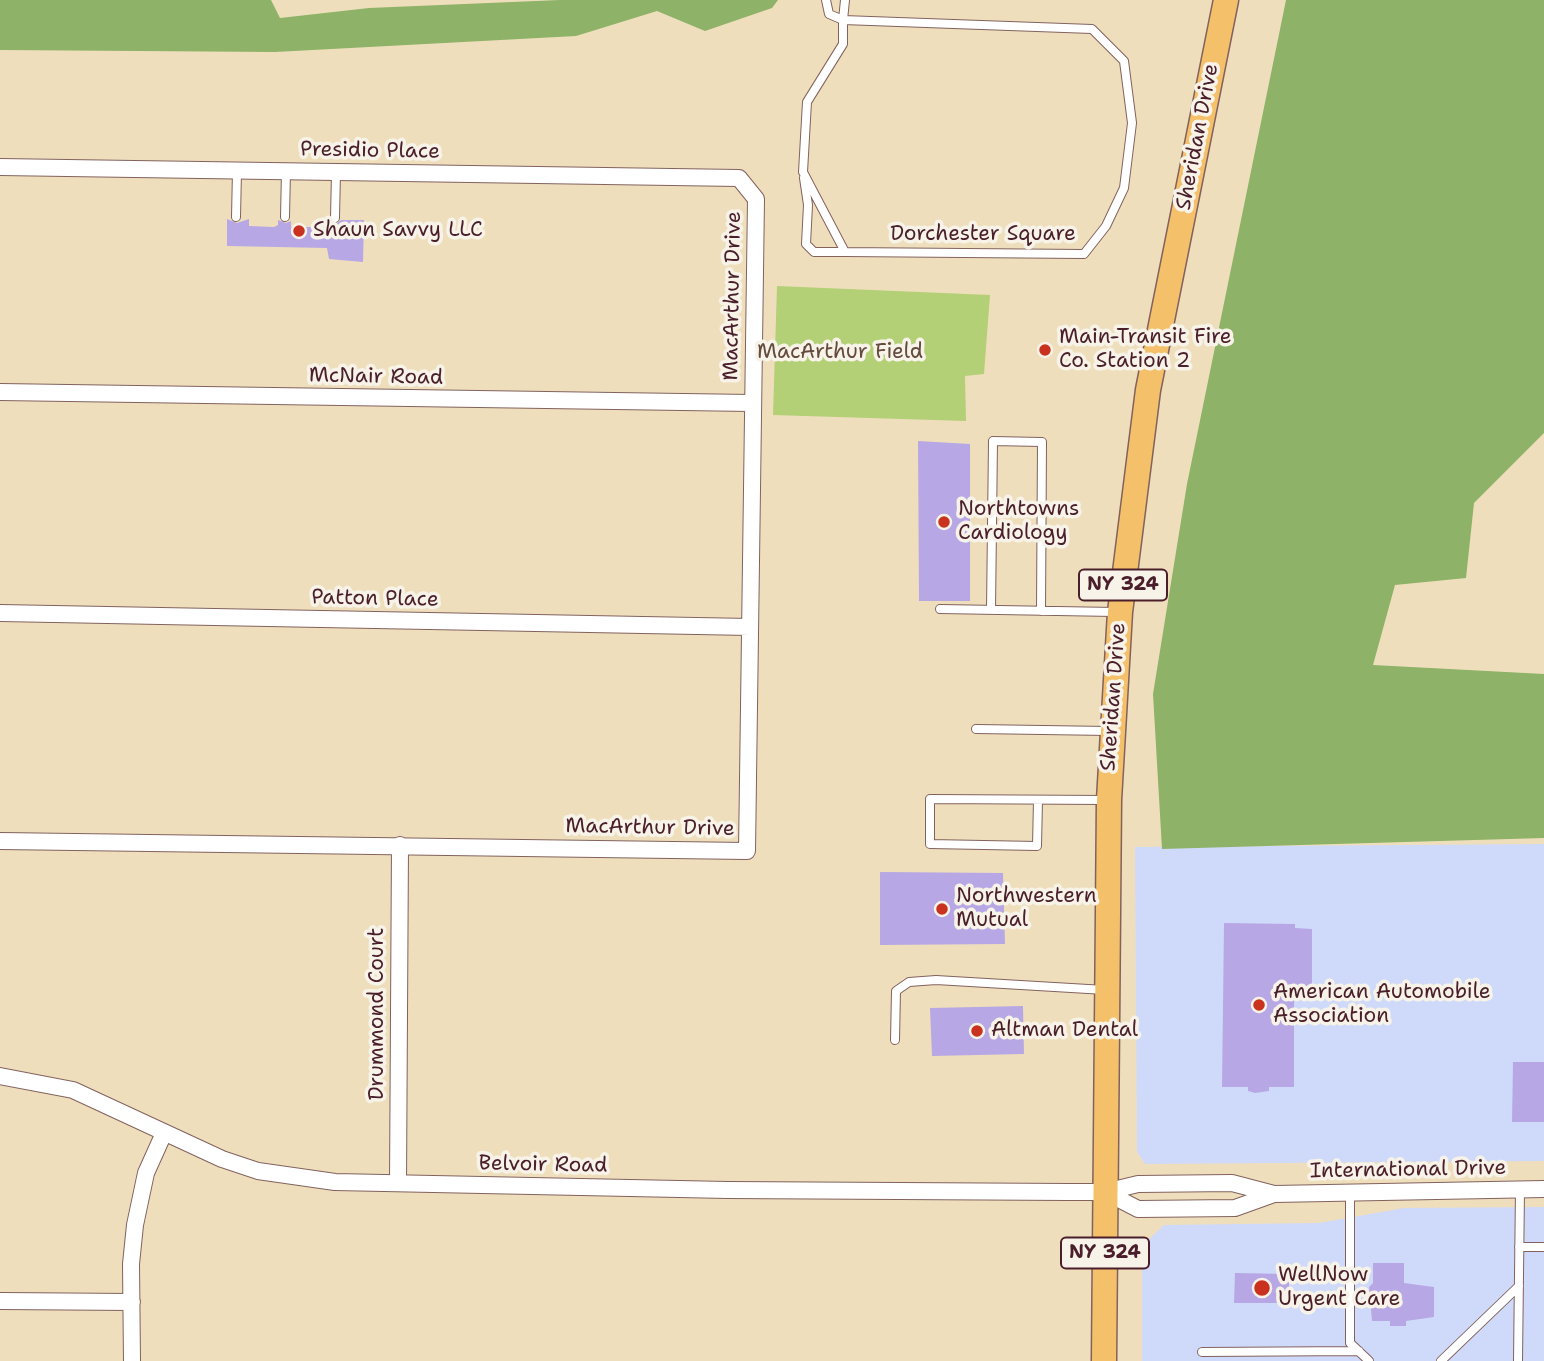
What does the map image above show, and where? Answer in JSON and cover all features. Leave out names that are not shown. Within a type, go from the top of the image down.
[{"type":"main road","name":"Sheridan Drive","points":[[1104,1361],[1108,800],[1120,612],[1137,460],[1148,390],[1226,0]]},
{"type":"street","name":"Presidio Place","points":[[0,167],[739,178]]},
{"type":"street","name":"MacArthur Drive","points":[[0,841],[747,850],[751,403],[756,199],[739,178]]},
{"type":"street","name":"McNair Road","points":[[0,392],[751,403]]},
{"type":"street","name":"Patton Place","points":[[0,613],[750,627]]},
{"type":"street","name":"Drummond Court","points":[[398,1184],[400,845]]},
{"type":"street","name":"Belvoir Road","points":[[0,1076],[73,1090],[222,1159],[258,1171],[334,1182],[742,1190],[1105,1192]]},
{"type":"street","points":[[132,1361],[131,1264],[135,1224],[146,1173],[164,1133]]},
{"type":"street","name":"International Drive","points":[[1105,1192],[1138,1184],[1232,1183],[1274,1194],[1544,1189]]},
{"type":"street","name":"International Drive","points":[[1105,1192],[1138,1209],[1235,1208],[1274,1194]]},
{"type":"street","points":[[0,1301],[132,1302]]},
{"type":"lane","points":[[826,0],[829,14],[843,20]]},
{"type":"lane","name":"Dorchester Square","points":[[843,20],[1092,29],[1124,61],[1132,123],[1124,188],[1106,226],[1084,254],[814,252],[806,244],[808,205],[803,172],[807,102],[843,44],[843,20],[845,0]]},
{"type":"lane","points":[[236,170],[236,217]]},
{"type":"lane","points":[[285,171],[285,217]]},
{"type":"lane","points":[[335,172],[335,218]]},
{"type":"lane","points":[[803,172],[845,252]]},
{"type":"lane","points":[[991,610],[993,442],[1042,442],[1041,611]]},
{"type":"lane","points":[[940,609],[1120,612]]},
{"type":"lane","points":[[976,729],[1111,731]]},
{"type":"lane","points":[[1038,800],[1037,846],[930,844],[930,799],[1108,800]]},
{"type":"lane","points":[[895,1040],[897,991],[909,982],[936,980],[1105,990]]},
{"type":"lane","points":[[1518,1361],[1520,1189]]},
{"type":"lane","points":[[1350,1191],[1350,1343],[1369,1361]]},
{"type":"lane","points":[[1519,1247],[1544,1247]]},
{"type":"lane","points":[[1441,1361],[1519,1286]]},
{"type":"lane","points":[[1202,1352],[1359,1351]]},
{"type":"shaded area","points":[[1544,844],[1544,1161],[1145,1164],[1137,1152],[1135,847]]},
{"type":"shaded area","points":[[1544,1207],[1544,1361],[1142,1361],[1142,1246],[1164,1225],[1319,1223],[1404,1208]]},
{"type":"green space","points":[[0,0],[271,0],[280,18],[369,8],[560,0],[778,0],[772,8],[705,31],[657,11],[576,36],[275,52],[0,50]]},
{"type":"green space","points":[[1286,0],[1544,0],[1544,433],[1474,503],[1466,578],[1395,585],[1373,665],[1544,674],[1544,838],[1162,849],[1153,694],[1187,484]]},
{"type":"green space","name":"MacArthur Field","points":[[777,286],[990,295],[984,374],[965,376],[966,421],[773,415]]},
{"type":"building","points":[[227,219],[237,223],[249,219],[249,226],[274,227],[278,225],[278,220],[286,223],[291,221],[291,227],[327,227],[328,219],[336,224],[341,220],[364,220],[363,262],[329,259],[327,248],[227,246]]},
{"type":"building","name":"Northtowns Cardiology","points":[[918,441],[970,444],[970,601],[919,601]]},
{"type":"building","name":"Northwestern Mutual","points":[[880,872],[1003,873],[1005,944],[880,945]]},
{"type":"building","name":"American Automobile Association","points":[[1224,923],[1295,924],[1295,928],[1312,929],[1312,989],[1294,989],[1294,1087],[1269,1087],[1269,1091],[1255,1093],[1248,1091],[1248,1087],[1222,1087]]},
{"type":"building","name":"Altman Dental","points":[[1023,1006],[1024,1054],[932,1056],[930,1008]]},
{"type":"building","points":[[1513,1062],[1544,1062],[1544,1122],[1512,1122]]},
{"type":"building","points":[[1373,1263],[1404,1263],[1404,1283],[1434,1287],[1434,1317],[1406,1321],[1406,1326],[1390,1326],[1390,1321],[1372,1321],[1369,1287],[1373,1283]]},
{"type":"building","name":"WellNow Urgent Care","points":[[1235,1273],[1289,1274],[1289,1303],[1234,1303]]},
{"type":"place","name":"Shaun Savvy LLC","points":[[299,231]]},
{"type":"place","name":"Main-Transit Fire Co. Station 2","points":[[1045,350]]},
{"type":"place","name":"Northtowns Cardiology","points":[[944,522]]},
{"type":"place","name":"Northwestern Mutual","points":[[942,909]]},
{"type":"place","name":"American Automobile Association","points":[[1259,1005]]},
{"type":"place","name":"Altman Dental","points":[[977,1031]]},
{"type":"place","name":"WellNow Urgent Care","points":[[1262,1288]]}]
